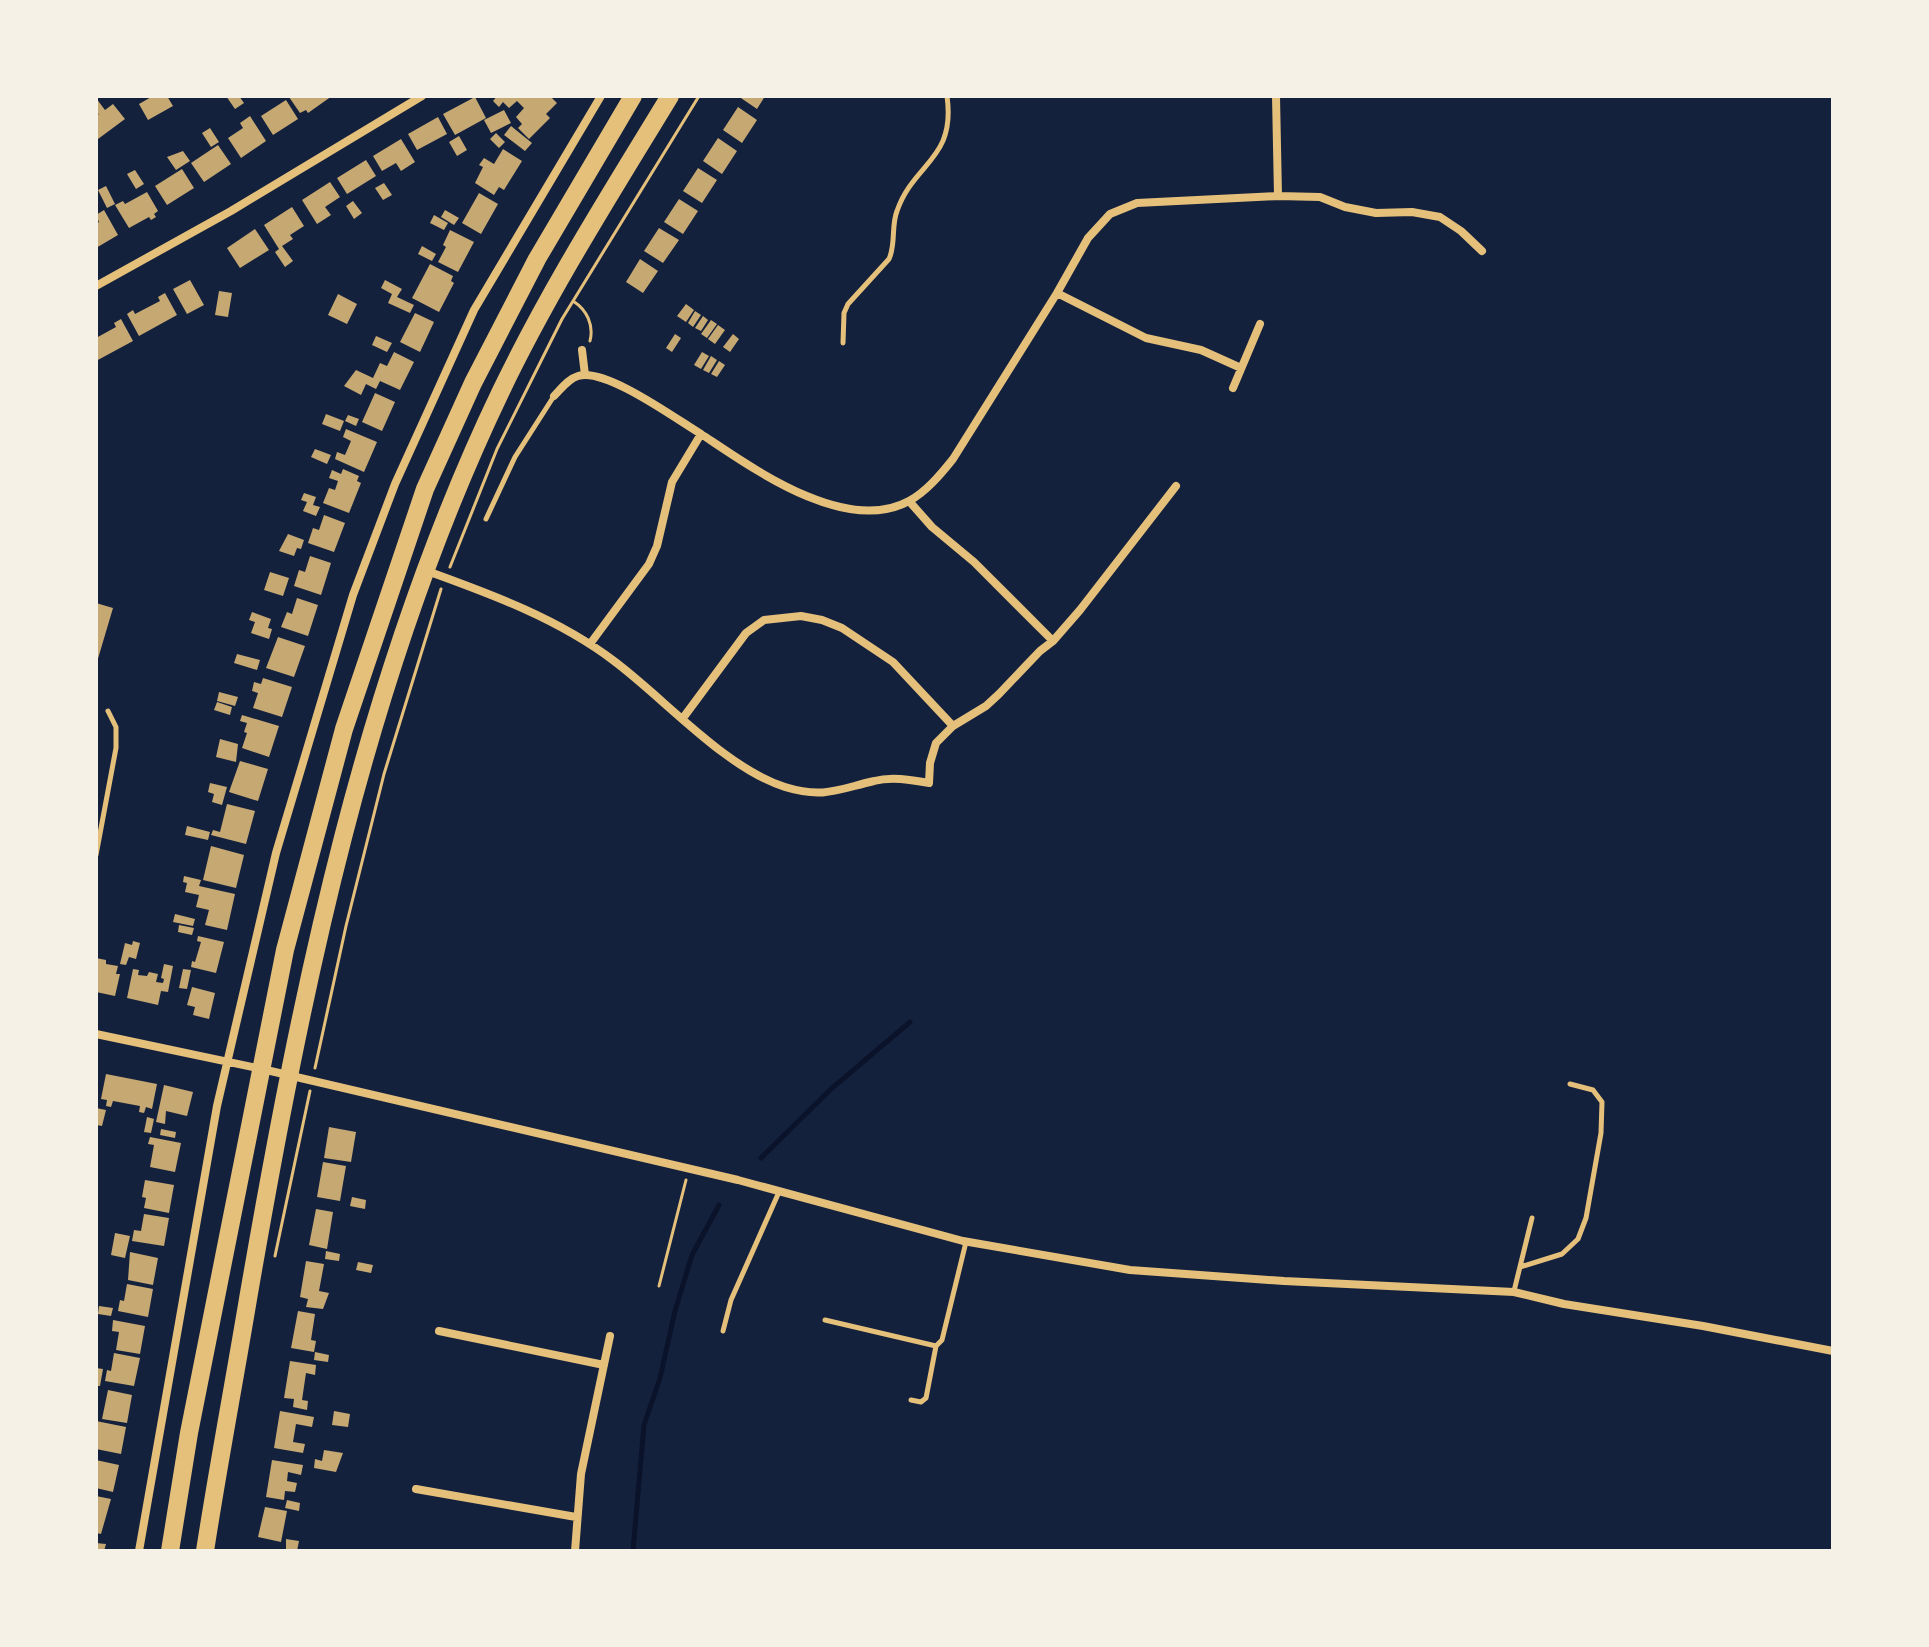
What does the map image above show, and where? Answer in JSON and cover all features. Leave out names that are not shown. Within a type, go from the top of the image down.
[{"type":"highway","points":[[170,1551],[189,1433],[285,950],[344,729],[425,489],[473,383],[537,259],[633,96]]},
{"type":"highway","points":[[205,1551],[288,1075],[334,872],[388,686],[426,571],[500,393],[535,326],[670,96]]},
{"type":"highway","points":[[399,561],[426,571]]},
{"type":"street","points":[[96,286],[231,211],[422,96]]},
{"type":"street","points":[[139,1551],[227,1062],[280,838],[353,595],[395,484],[474,310],[601,96]]},
{"type":"street","points":[[1276,96],[1278,196]]},
{"type":"street","points":[[554,396],[568,381],[592,374],[622,385],[772,481],[819,501],[854,509],[871,509],[909,501],[953,459],[1088,238],[1110,214],[1137,203],[1320,197],[1345,207],[1376,213],[1412,212],[1440,217],[1482,251]]},
{"type":"street","points":[[1057,293],[1146,338],[1201,350],[1241,368]]},
{"type":"street","points":[[1233,388],[1260,324]]},
{"type":"street","points":[[582,350],[585,375]]},
{"type":"street","points":[[590,644],[649,564],[657,546],[672,482],[701,434]]},
{"type":"street","points":[[426,571],[491,594],[590,644],[752,772],[787,788],[823,793],[840,792],[876,780],[929,783],[930,763],[936,743],[953,726],[986,706],[1053,641],[1176,486]]},
{"type":"street","points":[[909,501],[932,527],[974,562],[1053,641]]},
{"type":"street","points":[[683,718],[746,633],[764,620],[801,616],[842,628],[893,662],[953,726]]},
{"type":"street","points":[[96,1034],[262,1069],[738,1180],[966,1241],[1130,1270],[1514,1292],[1564,1304],[1833,1351]]},
{"type":"street","points":[[439,1331],[604,1365]]},
{"type":"street","points":[[575,1551],[581,1474],[610,1336]]},
{"type":"street","points":[[416,1489],[576,1517]]},
{"type":"lane","points":[[843,343],[844,313],[848,304],[889,259],[893,251],[898,208],[942,145],[949,129],[947,96]]},
{"type":"lane","points":[[486,519],[515,457],[554,396]]},
{"type":"lane","points":[[96,855],[116,748],[116,727],[108,711]]},
{"type":"lane","points":[[1520,1267],[1562,1254],[1578,1239],[1586,1218],[1601,1133],[1602,1102],[1593,1090],[1570,1084]]},
{"type":"lane","points":[[723,1331],[731,1300],[780,1191]]},
{"type":"lane","points":[[1514,1292],[1532,1218]]},
{"type":"lane","points":[[911,1400],[921,1402],[926,1398],[936,1346],[942,1340],[966,1241]]},
{"type":"lane","points":[[825,1320],[936,1346]]},
{"type":"path","points":[[273,1269],[346,926],[384,774],[446,577],[497,449],[573,301],[699,96]]},
{"type":"path","points":[[573,301],[584,309],[591,326],[592,338],[582,350]]},
{"type":"path","points":[[659,1286],[689,1169]]},
{"type":"building","points":[[153,96],[167,96],[173,106],[148,120],[139,104]]},
{"type":"building","points":[[226,96],[239,96],[244,103],[235,109]]},
{"type":"building","points":[[291,96],[332,96],[308,113],[306,110],[300,113]]},
{"type":"building","points":[[497,96],[550,96],[557,103],[546,114],[550,118],[529,139],[518,128],[522,124],[516,117],[524,108],[517,101],[509,108],[503,102],[499,107],[493,101]]},
{"type":"building","points":[[738,96],[765,96],[757,109]]},
{"type":"building","points":[[475,97],[486,118],[455,135],[443,114]]},
{"type":"building","points":[[96,98],[105,110],[113,104],[125,119],[98,139],[96,116],[99,114],[96,113]]},
{"type":"building","points":[[286,100],[298,119],[273,135],[261,116]]},
{"type":"building","points":[[738,107],[757,120],[742,143],[723,130]]},
{"type":"building","points":[[504,110],[511,123],[491,133],[484,120]]},
{"type":"building","points":[[250,116],[266,141],[241,158],[228,138],[243,128],[240,123]]},
{"type":"building","points":[[438,117],[447,134],[417,150],[408,134]]},
{"type":"building","points":[[511,126],[532,143],[525,151],[504,135]]},
{"type":"building","points":[[210,128],[219,142],[211,147],[202,133]]},
{"type":"building","points":[[496,133],[505,142],[499,148],[490,139]]},
{"type":"building","points":[[459,136],[467,150],[457,156],[449,142]]},
{"type":"building","points":[[718,138],[737,151],[722,174],[703,161]]},
{"type":"building","points":[[401,139],[415,162],[401,171],[396,163],[382,171],[373,156]]},
{"type":"building","points":[[218,145],[231,164],[204,182],[191,163]]},
{"type":"building","points":[[503,149],[522,161],[504,190],[499,187],[494,195],[475,183],[484,158],[494,164]]},
{"type":"building","points":[[183,151],[190,161],[176,170],[167,157]]},
{"type":"building","points":[[366,160],[376,176],[347,194],[337,178]]},
{"type":"building","points":[[698,168],[717,180],[702,203],[683,191]]},
{"type":"building","points":[[182,169],[194,188],[167,205],[155,186]]},
{"type":"building","points":[[135,170],[144,184],[136,189],[127,174]]},
{"type":"building","points":[[330,182],[340,197],[325,207],[331,215],[317,224],[302,200]]},
{"type":"building","points":[[384,183],[392,195],[383,200],[375,188]]},
{"type":"building","points":[[106,186],[115,204],[107,208],[98,190]]},
{"type":"building","points":[[147,192],[158,211],[154,214],[156,217],[151,220],[149,217],[129,228],[115,205],[123,201],[125,204]]},
{"type":"building","points":[[479,193],[498,204],[481,234],[462,223]]},
{"type":"building","points":[[679,199],[698,211],[683,234],[664,222]]},
{"type":"building","points":[[353,201],[362,213],[354,219],[346,206]]},
{"type":"building","points":[[292,207],[304,226],[290,235],[293,239],[282,246],[293,261],[285,267],[275,252],[279,249],[264,225]]},
{"type":"building","points":[[104,210],[118,235],[96,248],[96,224],[99,222],[96,215]]},
{"type":"building","points":[[445,210],[459,218],[454,225],[441,217]]},
{"type":"building","points":[[434,215],[448,223],[444,230],[430,223]]},
{"type":"building","points":[[659,228],[679,240],[663,263],[644,251]]},
{"type":"building","points":[[255,229],[269,250],[240,268],[227,248]]},
{"type":"building","points":[[450,230],[474,242],[458,272],[438,262]]},
{"type":"building","points":[[422,246],[436,254],[432,261],[418,254]]},
{"type":"building","points":[[640,259],[658,271],[643,293],[626,282]]},
{"type":"building","points":[[430,264],[453,276],[451,281],[454,283],[439,312],[412,298]]},
{"type":"building","points":[[190,280],[204,305],[187,314],[173,289]]},
{"type":"building","points":[[385,280],[402,289],[397,297],[414,305],[410,313],[388,303],[392,294],[381,288]]},
{"type":"building","points":[[219,291],[232,293],[228,317],[215,315]]},
{"type":"building","points":[[165,293],[177,315],[139,336],[127,314],[133,310],[135,314],[160,301],[158,297]]},
{"type":"building","points":[[338,294],[357,304],[347,324],[328,315]]},
{"type":"building","points":[[686,304],[694,310],[686,322],[677,316]]},
{"type":"building","points":[[695,311],[701,315],[693,327],[688,323]]},
{"type":"building","points":[[415,313],[434,322],[420,352],[400,342]]},
{"type":"building","points":[[703,316],[708,320],[701,331],[695,328]]},
{"type":"building","points":[[121,319],[133,341],[96,361],[96,338],[116,327],[114,323]]},
{"type":"building","points":[[711,320],[717,324],[707,338],[701,334]]},
{"type":"building","points":[[718,325],[725,330],[715,344],[708,339]]},
{"type":"building","points":[[675,334],[681,338],[672,352],[666,348]]},
{"type":"building","points":[[733,334],[739,339],[730,352],[723,347]]},
{"type":"building","points":[[376,336],[392,343],[387,352],[372,345]]},
{"type":"building","points":[[394,352],[414,362],[400,390],[380,381],[376,389],[366,384],[361,395],[344,386],[356,370],[373,378],[380,363],[387,366]]},
{"type":"building","points":[[702,352],[709,356],[701,369],[694,365]]},
{"type":"building","points":[[711,356],[717,360],[709,373],[703,370]]},
{"type":"building","points":[[719,361],[725,365],[717,377],[711,374]]},
{"type":"building","points":[[375,393],[395,402],[382,431],[362,422]]},
{"type":"building","points":[[326,414],[344,421],[340,431],[322,424]]},
{"type":"building","points":[[348,415],[359,419],[356,426],[345,421]]},
{"type":"building","points":[[346,429],[377,442],[364,472],[335,459],[337,452],[345,455],[351,441],[343,437]]},
{"type":"building","points":[[315,449],[331,455],[327,464],[311,457]]},
{"type":"building","points":[[343,469],[359,476],[357,481],[361,483],[349,513],[323,503],[329,488],[335,490],[338,481],[329,478],[332,470],[341,474]]},
{"type":"building","points":[[304,493],[316,497],[313,505],[320,507],[316,516],[303,511],[307,502],[301,500]]},
{"type":"building","points":[[324,515],[345,523],[334,552],[308,543],[313,528],[319,530]]},
{"type":"building","points":[[288,534],[304,540],[294,556],[279,551]]},
{"type":"building","points":[[310,556],[331,563],[321,595],[294,586],[299,570],[305,572]]},
{"type":"building","points":[[270,572],[289,578],[283,596],[264,590]]},
{"type":"building","points":[[297,598],[318,605],[308,636],[281,627],[287,612],[292,614]]},
{"type":"building","points":[[96,603],[113,608],[97,662],[96,662]]},
{"type":"building","points":[[252,612],[271,619],[269,639],[251,633],[255,622],[249,620]]},
{"type":"building","points":[[278,637],[305,646],[294,677],[266,668]]},
{"type":"building","points":[[237,654],[260,660],[257,670],[234,663]]},
{"type":"building","points":[[263,678],[292,687],[282,717],[253,708],[258,693],[252,691],[254,682],[261,684]]},
{"type":"building","points":[[219,692],[238,697],[235,706],[217,701]]},
{"type":"building","points":[[217,702],[232,707],[230,715],[214,710]]},
{"type":"building","points":[[242,715],[279,726],[269,757],[242,748],[247,723],[240,721]]},
{"type":"building","points":[[220,739],[238,744],[236,762],[216,757]]},
{"type":"building","points":[[240,761],[268,769],[258,801],[229,792]]},
{"type":"building","points":[[210,783],[227,787],[222,805],[212,802],[214,794],[208,792]]},
{"type":"building","points":[[227,804],[255,811],[246,844],[211,835],[213,830],[220,832]]},
{"type":"building","points":[[187,826],[210,832],[208,840],[185,835]]},
{"type":"building","points":[[211,846],[244,855],[236,888],[203,880]]},
{"type":"building","points":[[184,876],[201,880],[199,886],[235,894],[227,930],[205,925],[209,910],[196,907],[199,895],[185,892],[187,883],[183,882]]},
{"type":"building","points":[[175,914],[195,919],[193,926],[173,922]]},
{"type":"building","points":[[179,925],[194,928],[192,935],[178,932]]},
{"type":"building","points":[[198,936],[224,942],[216,973],[191,967],[201,942],[197,941]]},
{"type":"building","points":[[133,941],[140,943],[136,959],[129,957],[126,965],[120,964],[125,943],[132,945]]},
{"type":"building","points":[[96,958],[118,966],[116,974],[120,974],[115,996],[96,992]]},
{"type":"building","points":[[164,964],[173,966],[168,992],[161,991],[158,1005],[127,998],[133,969],[139,970],[138,975],[147,976],[149,972],[158,974],[156,982],[163,983]]},
{"type":"building","points":[[183,969],[191,970],[187,989],[179,988]]},
{"type":"building","points":[[192,987],[215,993],[209,1019],[193,1015],[195,1007],[187,1005]]},
{"type":"building","points":[[106,1074],[157,1084],[152,1109],[146,1107],[144,1113],[139,1112],[140,1106],[113,1101],[111,1107],[106,1106],[107,1100],[101,1099]]},
{"type":"building","points":[[164,1085],[193,1092],[187,1116],[166,1111],[165,1124],[156,1122]]},
{"type":"building","points":[[96,1108],[106,1110],[102,1126],[96,1125]]},
{"type":"building","points":[[147,1117],[154,1119],[151,1133],[144,1132]]},
{"type":"building","points":[[329,1127],[356,1132],[351,1162],[324,1158]]},
{"type":"building","points":[[161,1129],[176,1132],[175,1138],[160,1135]]},
{"type":"building","points":[[150,1137],[181,1143],[175,1172],[150,1167],[154,1145],[148,1144]]},
{"type":"building","points":[[323,1162],[346,1166],[340,1201],[317,1197]]},
{"type":"building","points":[[145,1180],[174,1185],[169,1213],[144,1208]]},
{"type":"building","points":[[352,1197],[366,1200],[365,1209],[350,1206]]},
{"type":"building","points":[[316,1209],[333,1212],[327,1249],[309,1245]]},
{"type":"building","points":[[144,1214],[169,1218],[164,1246],[132,1241],[134,1230],[141,1231]]},
{"type":"building","points":[[115,1233],[130,1236],[125,1258],[111,1255]]},
{"type":"building","points":[[326,1251],[340,1254],[339,1261],[325,1259]]},
{"type":"building","points":[[130,1252],[158,1258],[153,1285],[128,1280]]},
{"type":"building","points":[[306,1261],[324,1264],[319,1291],[329,1293],[323,1309],[306,1307],[308,1299],[300,1297]]},
{"type":"building","points":[[358,1262],[373,1265],[371,1273],[356,1270]]},
{"type":"building","points":[[127,1284],[153,1289],[148,1317],[118,1311],[120,1300],[124,1301]]},
{"type":"building","points":[[99,1306],[113,1308],[111,1316],[98,1314]]},
{"type":"building","points":[[298,1311],[315,1314],[311,1340],[316,1341],[314,1352],[291,1348]]},
{"type":"building","points":[[113,1320],[145,1326],[140,1354],[116,1350],[119,1332],[112,1331]]},
{"type":"building","points":[[315,1352],[329,1355],[328,1362],[314,1360]]},
{"type":"building","points":[[114,1353],[140,1358],[134,1386],[105,1381],[107,1370],[111,1371]]},
{"type":"building","points":[[290,1361],[316,1365],[315,1375],[306,1373],[302,1400],[308,1401],[307,1410],[293,1407],[294,1399],[284,1398]]},
{"type":"building","points":[[96,1368],[103,1369],[100,1386],[96,1386]]},
{"type":"building","points":[[108,1390],[132,1395],[127,1423],[102,1419]]},
{"type":"building","points":[[280,1411],[314,1417],[312,1427],[296,1424],[293,1442],[305,1444],[303,1453],[274,1448]]},
{"type":"building","points":[[334,1411],[350,1414],[348,1427],[332,1425]]},
{"type":"building","points":[[96,1421],[126,1427],[121,1454],[96,1449]]},
{"type":"building","points":[[324,1450],[343,1453],[336,1472],[314,1468],[315,1459],[322,1461]]},
{"type":"building","points":[[96,1460],[119,1465],[113,1492],[96,1488]]},
{"type":"building","points":[[272,1460],[303,1465],[301,1475],[288,1472],[287,1481],[297,1483],[295,1492],[285,1491],[284,1500],[266,1497]]},
{"type":"building","points":[[96,1496],[111,1499],[101,1534],[96,1533]]},
{"type":"building","points":[[287,1500],[300,1503],[299,1511],[285,1508]]},
{"type":"building","points":[[265,1507],[287,1511],[281,1542],[258,1537]]},
{"type":"building","points":[[286,1539],[299,1541],[297,1551],[286,1551]]},
{"type":"building","points":[[96,1543],[106,1544],[104,1551],[96,1551]]},
{"type":"waterway","points":[[761,1158],[831,1089],[910,1022]]},
{"type":"waterway","points":[[633,1551],[644,1425],[660,1378],[692,1255],[719,1205]]}]
